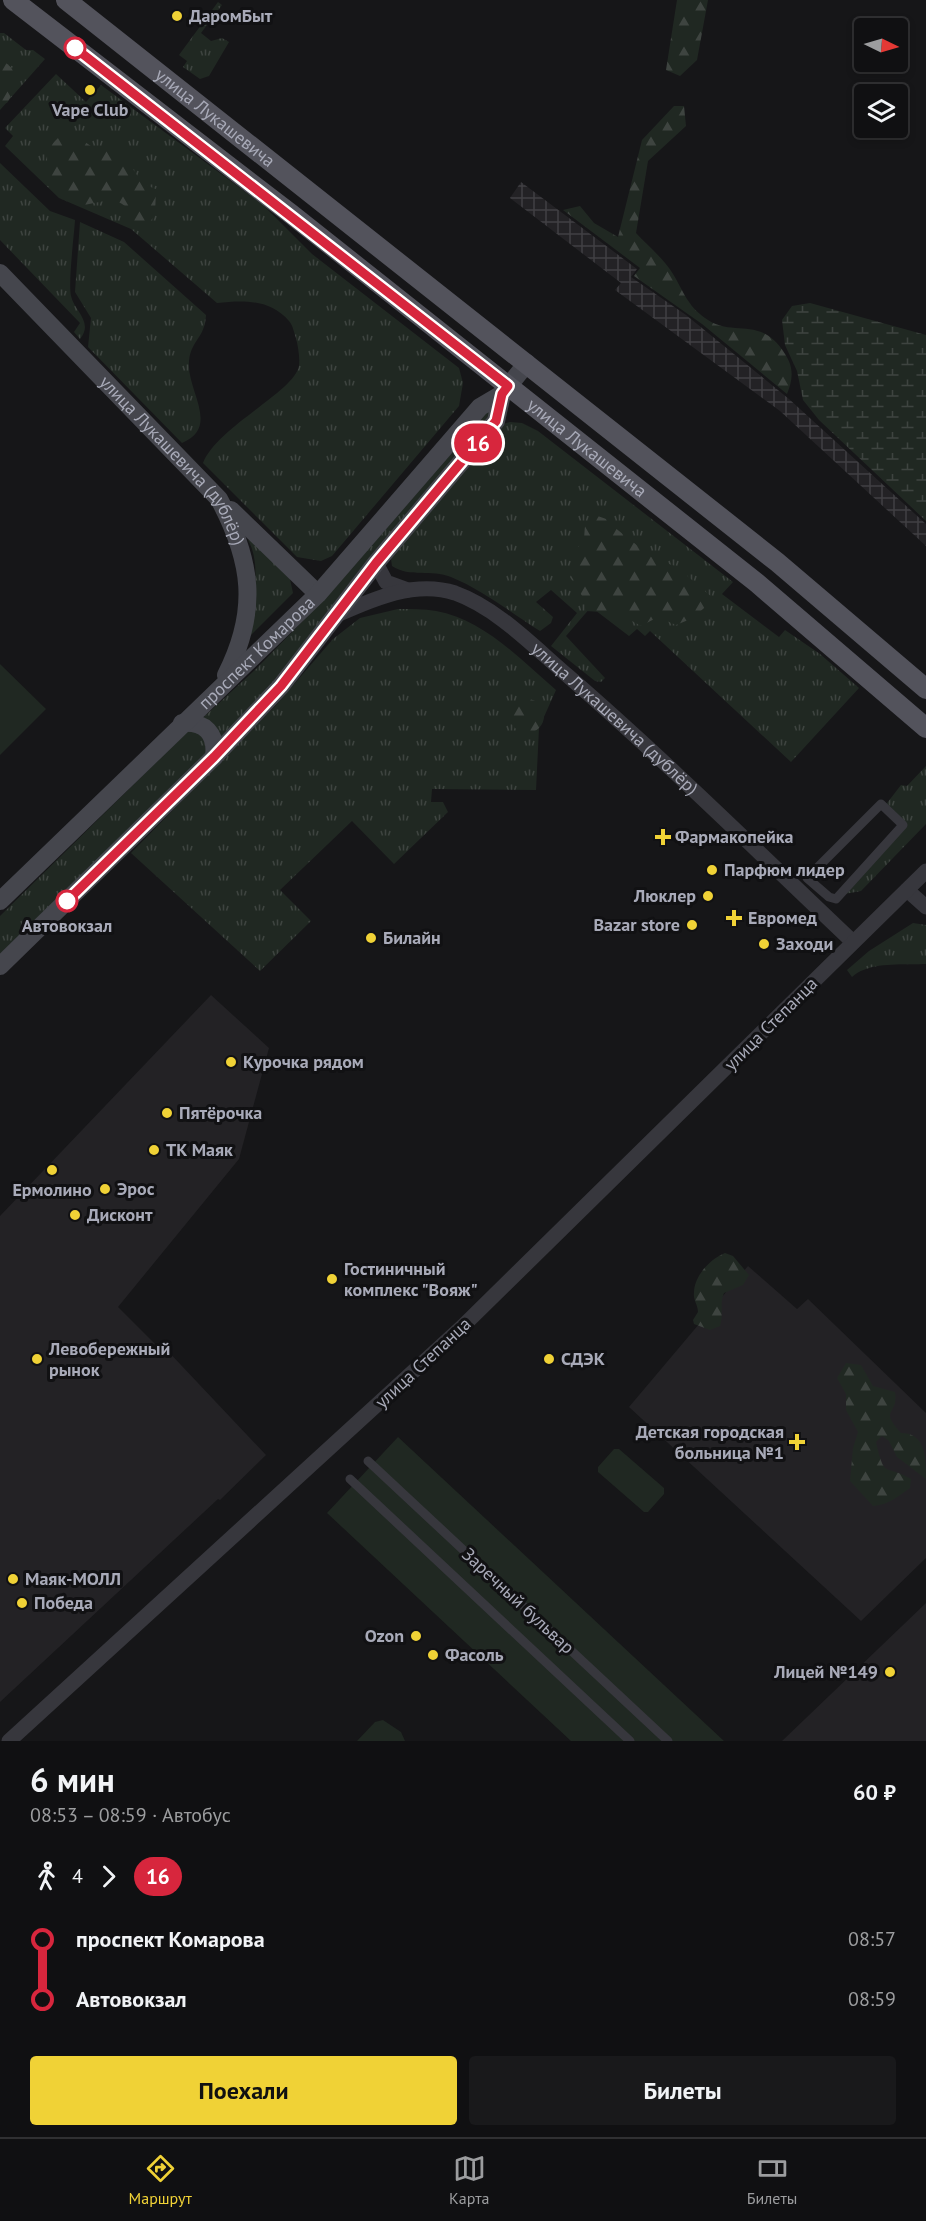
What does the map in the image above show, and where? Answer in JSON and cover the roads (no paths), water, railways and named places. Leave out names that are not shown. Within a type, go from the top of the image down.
[{"type":"main road","name":"улица Лукашевича","points":[[13,0],[505,390],[757,583],[926,728]]},
{"type":"main road","name":"улица Лукашевича","points":[[66,0],[777,562],[926,689]]},
{"type":"main road","name":"улица Лукашевича (дублёр)","points":[[0,273],[219,499],[238,534],[247,573],[247,613],[238,652],[220,687]]},
{"type":"main road","name":"проспект Комарова","points":[[0,901],[318,594],[480,407],[505,390],[527,363]]},
{"type":"main road","name":"проспект Комарова","points":[[0,966],[214,757],[281,686],[376,563],[496,421],[505,390]]},
{"type":"main road","points":[[219,499],[318,594]]},
{"type":"main road","points":[[182,723],[194,722],[204,726],[212,735],[215,745],[214,757]]},
{"type":"street","points":[[376,563],[386,582],[408,590]]},
{"type":"street","name":"улица Лукашевича (дублёр)","points":[[337,615],[380,597],[408,590],[432,589],[455,593],[478,605],[523,638],[602,705],[853,942]]},
{"type":"street","points":[[881,804],[903,825],[836,898],[824,893],[807,878],[881,804]]},
{"type":"street","name":"улица Степанца","points":[[9,1741],[463,1326],[926,871]]},
{"type":"street","points":[[907,890],[926,907]]},
{"type":"street","name":"Заречный бульвар","points":[[368,1461],[668,1741]]},
{"type":"street","name":"Заречный бульвар","points":[[350,1479],[630,1741]]},
{"type":"place","name":"ДаромБыт","points":[[177,16]]},
{"type":"place","name":"Vape Club","points":[[90,90]]},
{"type":"place","name":"Фармакопейка","points":[[663,837]]},
{"type":"place","name":"Парфюм лидер","points":[[712,870]]},
{"type":"place","name":"Люклер","points":[[708,896]]},
{"type":"place","name":"Автовокзал","points":[[67,901]]},
{"type":"place","name":"Евромед","points":[[734,918]]},
{"type":"place","name":"Bazar store","points":[[692,925]]},
{"type":"place","name":"Билайн","points":[[371,938]]},
{"type":"place","name":"Заходи","points":[[764,944]]},
{"type":"place","name":"Курочка рядом","points":[[231,1062]]},
{"type":"place","name":"Пятёрочка","points":[[167,1113]]},
{"type":"place","name":"ТК Маяк","points":[[154,1150]]},
{"type":"place","name":"Ермолино","points":[[52,1170]]},
{"type":"place","name":"Эрос","points":[[105,1189]]},
{"type":"place","name":"Дисконт","points":[[75,1215]]},
{"type":"place","name":"Гостиничный комплекс \"Вояж\"","points":[[332,1279]]},
{"type":"place","name":"Левобережный рынок","points":[[37,1359]]},
{"type":"place","name":"СДЭК","points":[[549,1359]]},
{"type":"place","name":"Детская городская больница №1","points":[[797,1442]]},
{"type":"place","name":"Маяк-МОЛЛ","points":[[13,1579]]},
{"type":"place","name":"Победа","points":[[22,1603]]},
{"type":"place","name":"Ozon","points":[[416,1636]]},
{"type":"place","name":"Фасоль","points":[[433,1655]]},
{"type":"place","name":"Лицей №149","points":[[890,1672]]}]
